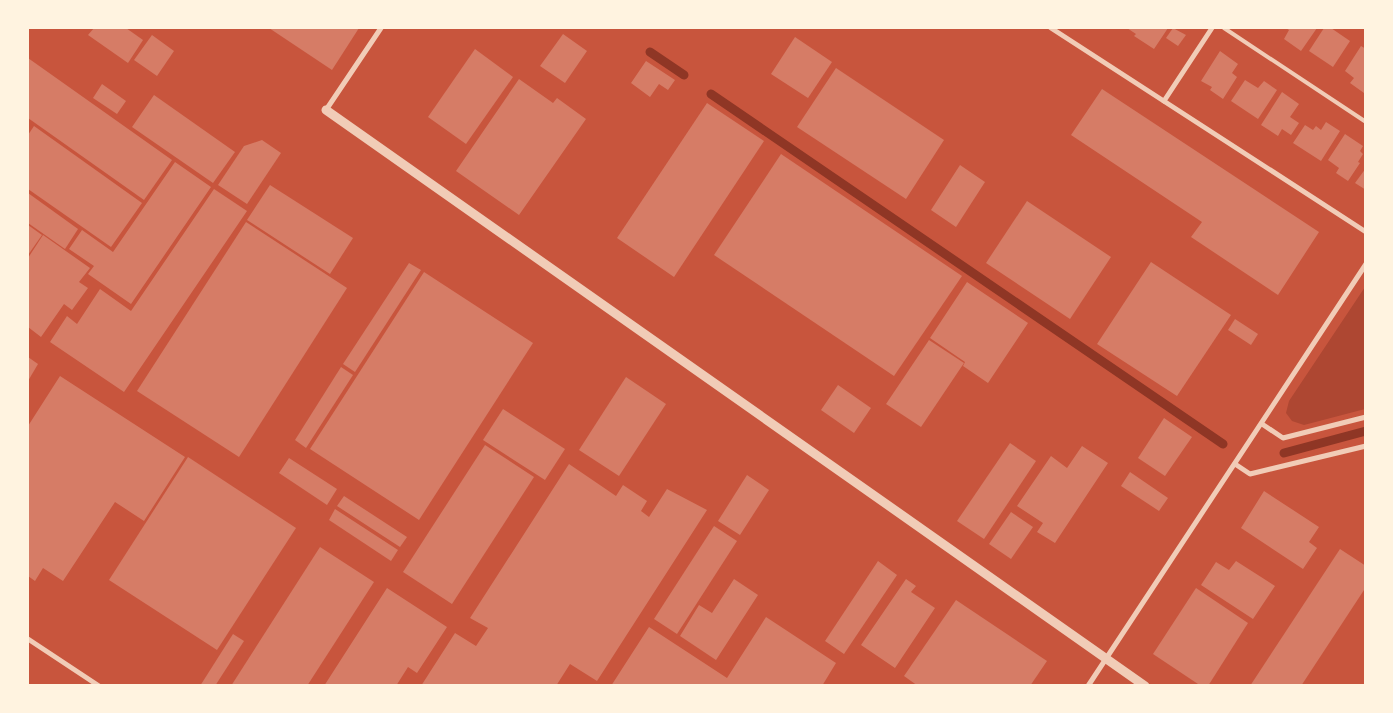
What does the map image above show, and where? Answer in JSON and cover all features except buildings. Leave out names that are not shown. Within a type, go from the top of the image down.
[{"type":"street","points":[[381,28],[326,110],[1145,686]]},
{"type":"street","points":[[1051,28],[1366,232]]},
{"type":"street","points":[[1164,100],[1212,28]]},
{"type":"street","points":[[1088,686],[1366,264]]},
{"type":"street","points":[[1262,424],[1283,438],[1366,417]]},
{"type":"street","points":[[1235,464],[1250,474],[1366,446]]},
{"type":"street","points":[[28,639],[98,686]]},
{"type":"lane","points":[[1224,28],[1366,122]]},
{"type":"shaded area","points":[[1365,287],[1365,409],[1304,425],[1292,421],[1286,413],[1289,401]]},
{"type":"waterway","points":[[650,52],[684,75]]},
{"type":"waterway","points":[[711,94],[1223,444]]},
{"type":"waterway","points":[[1284,453],[1366,431]]}]
